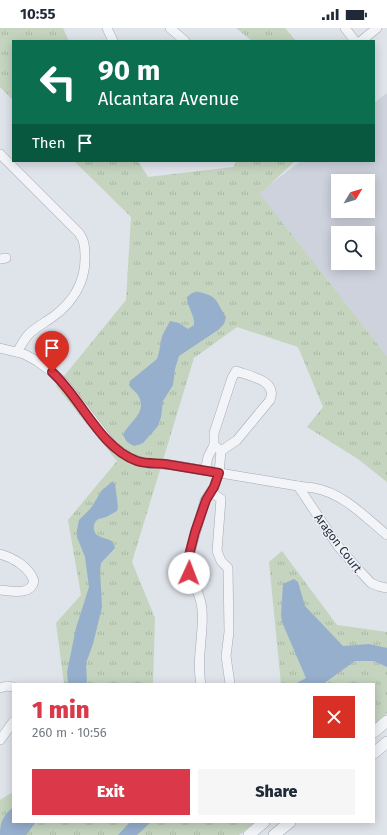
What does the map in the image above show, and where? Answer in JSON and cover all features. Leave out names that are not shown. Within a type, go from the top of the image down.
[{"type":"street","points":[[107,28],[113,40]]},
{"type":"street","points":[[170,28],[184,40]]},
{"type":"street","points":[[345,28],[354,40]]},
{"type":"street","points":[[362,40],[377,28]]},
{"type":"street","points":[[0,154],[79,233],[84,240],[85,251],[83,279],[78,290],[58,313],[29,334],[17,352]]},
{"type":"street","points":[[0,348],[17,352],[37,361],[59,378],[112,445],[119,452],[130,458],[144,463],[172,465],[323,490],[354,508],[387,535]]},
{"type":"street","points":[[201,683],[200,661],[202,610],[187,563],[203,506],[214,487],[219,473],[221,452],[238,440],[270,400],[272,395],[270,386],[264,381],[236,371],[232,378],[214,433],[214,445],[208,456],[205,471]]},
{"type":"street","points":[[214,445],[221,452]]},
{"type":"street","name":"Aragon Court","points":[[298,486],[338,546],[356,568],[371,583],[387,588]]},
{"type":"street","points":[[211,492],[221,499],[217,551],[220,561],[228,568],[229,632],[226,651],[230,683]]},
{"type":"street","points":[[0,554],[12,558],[24,567],[30,572],[34,581],[31,587],[26,590],[0,590]]},
{"type":"street","points":[[0,688],[7,686],[12,687]]},
{"type":"street","points":[[375,731],[387,721]]},
{"type":"street","points":[[0,740],[12,723]]},
{"type":"street","points":[[375,751],[387,742]]},
{"type":"street","points":[[249,835],[263,823]]},
{"type":"street","points":[[274,835],[289,823]]},
{"type":"shaded area","points":[[387,93],[387,356],[259,193],[300,162],[375,162],[375,102]]},
{"type":"green space","points":[[0,28],[63,28],[69,40],[12,40],[12,99],[0,87]]},
{"type":"green space","points":[[236,28],[285,28],[295,40],[251,40]]},
{"type":"green space","points":[[75,162],[139,162],[148,177],[233,167],[236,162],[294,162],[260,194],[387,356],[387,482],[358,459],[307,427],[323,407],[298,347],[237,327],[194,358],[132,562],[155,618],[153,683],[64,683],[56,623],[81,595],[68,520],[117,461],[56,386],[126,300],[131,217]]},
{"type":"green space","points":[[282,551],[337,625],[387,632],[387,713],[375,723],[375,683],[281,683],[269,562]]},
{"type":"green space","points":[[12,793],[12,823],[254,823],[239,835],[0,835],[0,800]]},
{"type":"water","points":[[197,292],[209,295],[216,300],[226,317],[224,324],[218,330],[179,356],[175,369],[173,385],[163,401],[158,426],[143,443],[134,446],[127,442],[123,435],[141,408],[139,397],[129,385],[130,381],[157,359],[162,336],[170,321],[179,323],[188,329],[194,325],[187,297],[192,293]]},
{"type":"water","points":[[112,482],[115,484],[118,507],[117,511],[106,517],[100,518],[95,522],[94,531],[97,535],[113,542],[115,548],[101,563],[102,607],[93,644],[86,663],[87,683],[68,683],[67,672],[76,628],[89,587],[85,557],[77,537],[77,530],[79,520],[91,508],[102,490]]},
{"type":"water","points":[[294,579],[298,582],[305,606],[343,646],[369,644],[387,648],[387,667],[374,661],[355,661],[324,683],[297,683],[306,678],[282,622],[283,584]]},
{"type":"water","points":[[12,808],[12,823],[35,823],[26,835],[0,835],[1,826],[7,813]]},
{"type":"water","points":[[129,823],[150,823],[137,835],[118,835]]},
{"type":"route","points":[[52,372],[65,384],[107,440],[119,452],[138,462],[172,465],[219,473],[214,487],[206,500],[195,532],[187,563],[189,573]]}]
